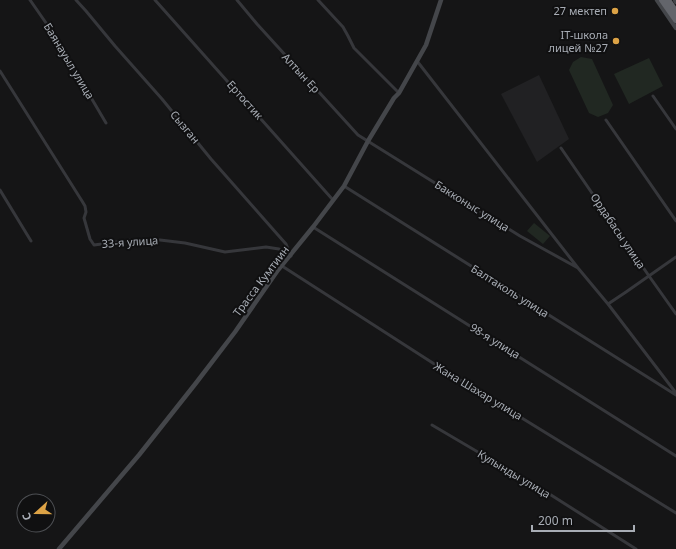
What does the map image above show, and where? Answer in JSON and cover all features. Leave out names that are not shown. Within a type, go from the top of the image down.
[{"type":"highway","points":[[662,0],[676,20]]},
{"type":"highway","points":[[668,0],[676,12]]},
{"type":"street","name":"Баянауыл улица","points":[[30,0],[53,32],[106,123]]},
{"type":"street","name":"Сызган","points":[[76,0],[162,99],[211,159],[286,244],[291,256]]},
{"type":"street","name":"Ертостик","points":[[155,0],[333,200]]},
{"type":"street","name":"Алтын Ер","points":[[237,0],[358,135],[368,141]]},
{"type":"street","points":[[318,0],[342,27],[354,48],[399,93]]},
{"type":"street","name":"Трасса Кумтиин","points":[[59,549],[139,455],[196,383],[282,266],[344,186],[368,141],[394,98],[399,93],[426,45],[441,0]]},
{"type":"street","points":[[657,0],[676,28]]},
{"type":"street","points":[[417,61],[578,268],[608,304],[676,394]]},
{"type":"street","name":"33-я улица","points":[[0,71],[85,206],[86,212],[84,218],[90,239],[94,245],[132,240],[160,240],[185,243],[225,252],[266,247],[279,249],[291,256]]},
{"type":"street","points":[[653,96],[676,129]]},
{"type":"street","points":[[606,120],[676,221]]},
{"type":"street","name":"Бакконыс улица","points":[[368,141],[520,236],[578,268]]},
{"type":"street","name":"Ордабасы улица","points":[[562,148],[676,314]]},
{"type":"street","name":"Балтаколь улица","points":[[344,186],[676,394]]},
{"type":"street","points":[[0,190],[31,241]]},
{"type":"street","name":"98-я улица","points":[[313,227],[676,456]]},
{"type":"street","points":[[608,304],[676,257]]},
{"type":"street","name":"Жана Шахар улица","points":[[282,266],[439,367],[676,513]]},
{"type":"street","name":"Кулынды улица","points":[[432,425],[551,495],[636,549]]},
{"type":"shaded area","points":[[581,57],[592,59],[613,105],[608,113],[598,117],[589,113],[569,70],[573,62]]},
{"type":"shaded area","points":[[649,58],[663,86],[629,104],[614,74]]},
{"type":"shaded area","points":[[539,75],[569,139],[537,162],[501,94]]},
{"type":"shaded area","points":[[534,223],[550,236],[543,244],[527,231]]},
{"type":"place","name":"27 мектеп","points":[[615,11]]},
{"type":"place","name":"IT-школа лицей №27","points":[[616,41]]}]
